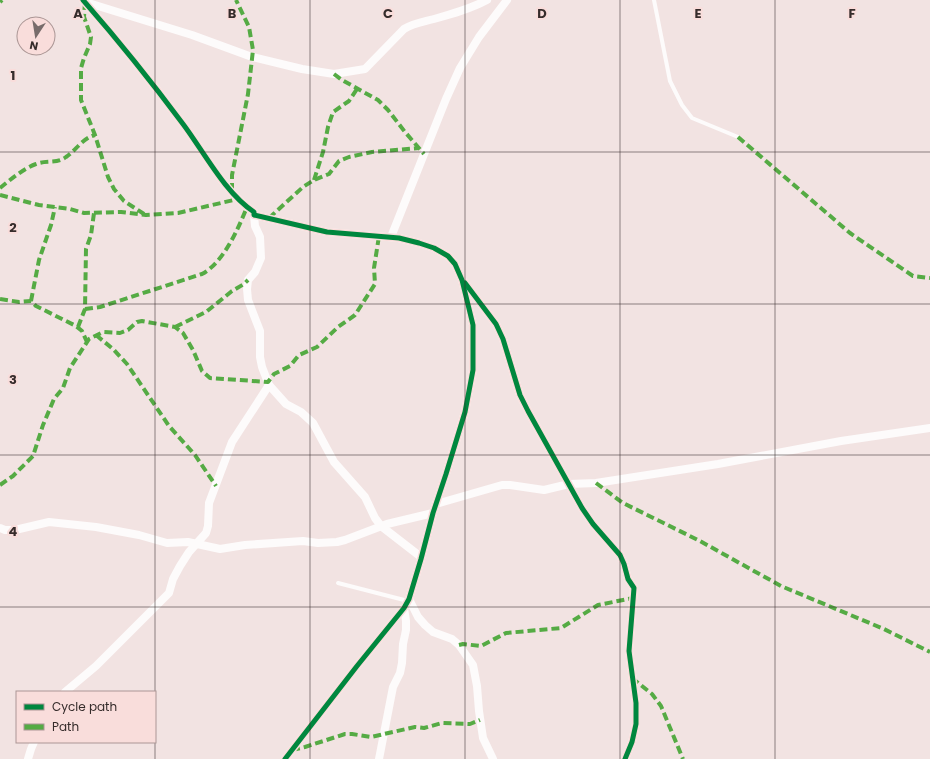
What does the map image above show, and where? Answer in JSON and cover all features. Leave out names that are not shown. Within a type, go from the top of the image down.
[{"type":"street","points":[[84,1],[192,35],[257,59],[302,69],[334,74],[365,69],[404,30],[411,25],[453,14],[487,0]]},
{"type":"street","points":[[391,237],[443,106],[460,68],[507,0]]},
{"type":"street","points":[[84,1],[159,91],[225,183],[241,202],[254,212],[255,226],[260,237],[262,258],[255,272],[248,280],[247,289],[248,300],[260,331],[260,357],[269,385],[286,404],[301,412],[313,423],[334,462],[365,497],[375,518],[381,526],[421,557]]},
{"type":"street","points":[[254,215],[327,232],[391,237],[434,248],[448,256],[455,264],[462,280],[473,325],[473,370],[465,412],[433,513],[407,603],[406,630],[402,644],[402,663],[400,673],[393,686],[379,759]]},
{"type":"street","points":[[462,280],[496,324],[503,339],[520,395],[582,508],[593,524],[620,555],[628,579],[634,588],[629,651],[636,703],[636,724],[632,742],[625,759]]},
{"type":"street","points":[[66,691],[96,666],[169,593],[173,579],[188,552],[206,533],[208,526],[209,503],[232,442],[269,385]]},
{"type":"street","points":[[436,504],[502,485],[544,490],[569,484],[596,483],[718,464],[841,441],[930,428]]},
{"type":"street","points":[[0,528],[5,530],[15,530],[49,522],[96,527],[134,534],[167,543],[180,542],[220,549],[245,545],[303,541],[318,543],[337,542],[387,524],[433,513]]},
{"type":"street","points":[[285,759],[407,603]]},
{"type":"street","points":[[407,603],[425,626],[433,632],[452,639],[462,649],[473,664],[478,686],[479,711],[483,738],[493,759]]},
{"type":"street","points":[[28,759],[34,743]]},
{"type":"lane","points":[[654,0],[670,81],[682,105],[692,118],[738,137]]},
{"type":"lane","points":[[338,584],[407,603]]},
{"type":"marked path","points":[[232,191],[232,175],[248,94],[253,50],[249,27],[236,0]]},
{"type":"marked path","points":[[85,2],[84,17],[91,37],[81,68],[81,100],[95,135],[108,177],[114,189],[124,201],[144,214]]},
{"type":"marked path","points":[[334,74],[378,100],[424,154]]},
{"type":"marked path","points":[[314,180],[333,112],[349,101],[357,89]]},
{"type":"marked path","points":[[0,188],[17,174],[31,166],[63,159],[80,144],[95,135]]},
{"type":"marked path","points":[[738,137],[850,233],[913,276],[930,278]]},
{"type":"marked path","points":[[269,218],[303,187],[314,180],[329,174],[339,161],[349,157],[372,152],[419,148]]},
{"type":"marked path","points":[[0,195],[39,205],[70,209],[84,213],[121,212],[146,215],[178,213],[238,199]]},
{"type":"marked path","points":[[31,301],[39,260],[51,225],[55,207]]},
{"type":"marked path","points":[[85,309],[100,307],[202,274],[210,269],[224,253],[235,235],[247,207]]},
{"type":"marked path","points":[[78,327],[85,309],[86,249],[91,235],[94,213]]},
{"type":"marked path","points":[[0,485],[13,476],[33,456],[43,425],[54,399],[63,388],[70,368],[89,339],[103,332],[120,333],[128,330],[137,322],[142,321],[175,327],[183,333],[193,350],[202,371],[210,378],[268,382],[274,374],[290,366],[299,355],[317,347],[338,327],[355,315],[375,284],[374,268],[379,236]]},
{"type":"marked path","points":[[175,327],[206,312],[248,280]]},
{"type":"marked path","points":[[0,299],[19,302],[31,301],[36,306],[76,326],[82,331],[87,342]]},
{"type":"marked path","points":[[96,335],[113,349],[127,364],[169,426],[195,455],[216,486]]},
{"type":"marked path","points":[[596,483],[623,503],[700,541],[781,586],[884,629],[930,652]]},
{"type":"marked path","points":[[459,645],[481,646],[506,633],[561,628],[598,605],[633,598]]},
{"type":"marked path","points":[[632,678],[652,694],[661,706],[683,759]]},
{"type":"marked path","points":[[292,750],[345,734],[371,737],[415,727],[424,728],[442,723],[470,724],[480,720]]},
{"type":"cycle path","points":[[83,0],[122,45],[159,92],[224,183],[243,204],[254,212],[254,215],[327,232],[399,238],[419,243],[434,248],[448,256],[455,264],[462,280],[473,325],[473,370],[465,412],[433,513],[409,599],[404,608],[285,759]]},
{"type":"cycle path","points":[[465,283],[496,324],[503,339],[520,395],[528,411],[582,508],[593,524],[620,555],[628,579],[634,588],[629,651],[636,703],[636,724],[632,742],[625,759]]}]
